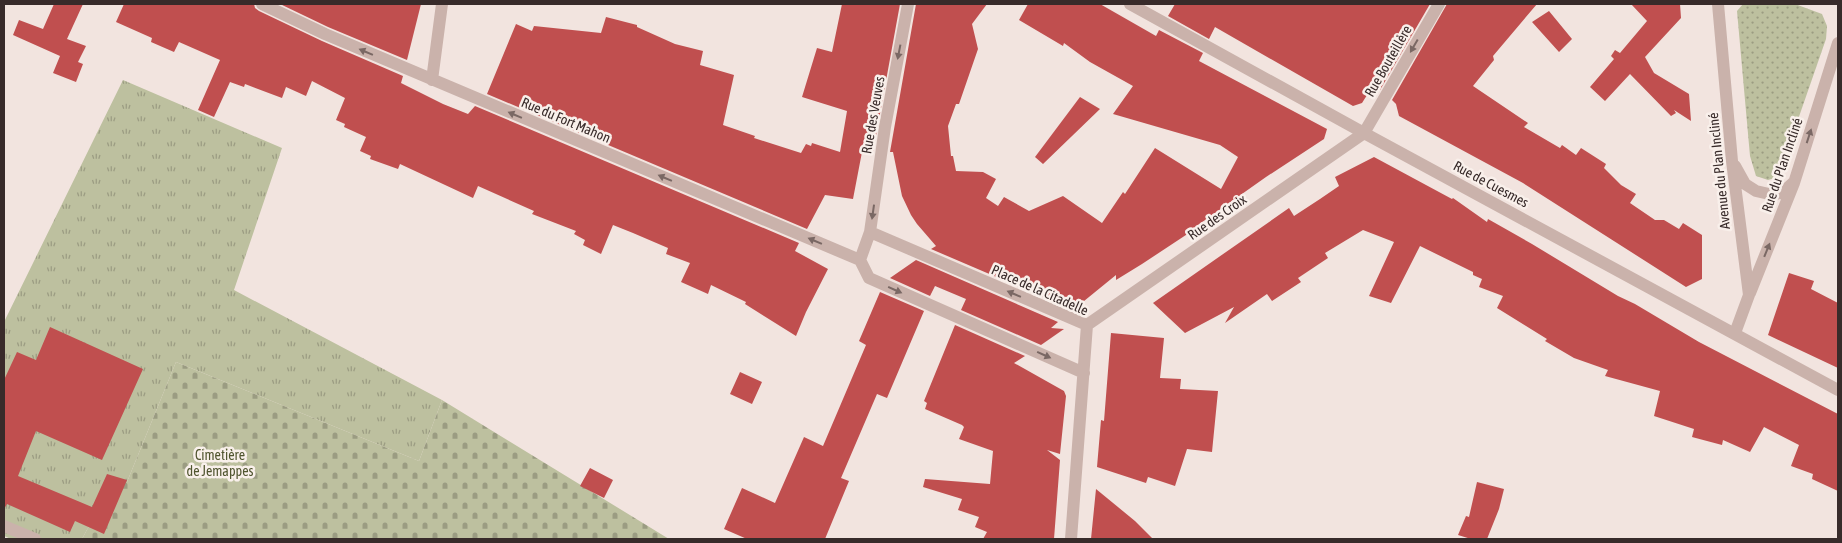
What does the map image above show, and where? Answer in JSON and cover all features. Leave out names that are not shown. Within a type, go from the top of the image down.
[{"type":"street","name":"Rue du Fort Mahon","points":[[262,4],[325,34],[432,80],[860,260]]},
{"type":"street","points":[[432,80],[442,4]]},
{"type":"street","name":"Rue des Veuves","points":[[870,232],[885,127],[908,4]]},
{"type":"street","name":"Rue de Cuesmes","points":[[1130,4],[1838,390]]},
{"type":"street","name":"Rue Bouteillère","points":[[1364,133],[1439,4]]},
{"type":"street","name":"Avenue du Plan Incliné","points":[[1718,4],[1732,161],[1749,295],[1735,333]]},
{"type":"street","name":"Rue du Plan Incliné","points":[[1749,295],[1794,183],[1838,44]]},
{"type":"street","name":"Rue des Croix","points":[[1087,325],[1364,133]]},
{"type":"street","points":[[1732,161],[1745,184],[1756,191],[1769,194],[1782,192],[1794,183]]},
{"type":"street","points":[[870,232],[860,260],[869,278],[1084,372],[1071,539]]},
{"type":"street","name":"Place de la Citadelle","points":[[870,232],[1087,325],[1084,372]]},
{"type":"street","points":[[4,526],[35,539]]},
{"type":"green space","points":[[1743,4],[1795,4],[1822,14],[1827,26],[1826,39],[1778,177],[1768,180],[1756,176],[1750,156],[1737,11]]},
{"type":"green space","points":[[123,80],[282,148],[234,290],[442,400],[419,461],[176,362],[127,482],[111,476],[96,513],[82,539],[11,539],[4,536],[4,322]]},
{"type":"green space","name":"Cimetière de Jemappes","points":[[176,362],[419,461],[442,400],[669,539],[82,539],[96,513],[111,476],[127,482]]},
{"type":"building","points":[[54,4],[83,4],[67,39],[86,46],[78,62],[83,64],[76,82],[53,73],[60,56],[13,35],[19,20],[43,29]]},
{"type":"building","points":[[124,4],[254,4],[255,8],[259,11],[403,76],[401,83],[443,104],[468,114],[475,106],[799,243],[795,251],[828,269],[796,336],[745,304],[746,302],[711,285],[708,294],[681,282],[690,263],[666,254],[668,248],[633,233],[613,225],[601,254],[583,245],[585,240],[574,234],[576,231],[532,214],[534,211],[478,186],[473,198],[400,164],[398,169],[370,159],[371,156],[360,151],[366,137],[344,127],[345,124],[336,120],[345,98],[312,81],[306,96],[286,87],[282,98],[245,84],[244,87],[230,82],[214,117],[198,110],[220,60],[179,42],[174,52],[151,42],[152,38],[116,22]]},
{"type":"building","points":[[280,4],[421,4],[407,60],[328,27]]},
{"type":"building","points":[[842,4],[900,4],[873,152],[862,152],[853,199],[825,195],[807,229],[487,94],[516,24],[532,31],[534,26],[601,33],[606,17],[637,25],[637,27],[675,44],[703,51],[700,65],[734,75],[723,125],[755,136],[754,138],[801,153],[806,144],[811,146],[812,143],[840,152],[847,111],[802,97],[817,48],[832,52]]},
{"type":"building","points":[[916,4],[987,4],[972,24],[978,49],[959,104],[956,104],[948,126],[951,156],[953,156],[956,171],[983,172],[996,179],[986,198],[998,206],[1004,197],[1029,211],[1063,196],[1102,223],[1123,192],[1125,194],[1155,148],[1221,189],[1238,157],[1220,145],[1113,114],[1133,86],[1090,62],[1064,43],[1063,46],[1019,20],[1028,4],[1100,4],[1156,36],[1159,30],[1203,53],[1199,61],[1327,129],[1324,139],[1266,177],[1192,231],[1142,264],[1116,280],[1116,275],[1073,310],[931,249],[936,246],[911,215],[902,196],[893,152],[890,152]]},
{"type":"building","points":[[1175,4],[1430,4],[1380,90],[1374,84],[1362,103],[1353,106],[1215,27],[1209,39],[1168,16]]},
{"type":"building","points":[[1447,4],[1537,4],[1493,56],[1494,60],[1473,86],[1528,123],[1524,127],[1560,148],[1562,145],[1576,155],[1581,148],[1606,164],[1604,168],[1621,185],[1636,194],[1630,203],[1655,220],[1664,220],[1679,229],[1683,223],[1702,235],[1702,279],[1686,287],[1523,183],[1399,116],[1396,104],[1392,100]]},
{"type":"building","points":[[1631,4],[1680,4],[1681,18],[1645,57],[1654,73],[1689,94],[1691,121],[1674,110],[1676,113],[1671,116],[1630,74],[1605,101],[1590,87],[1614,59],[1611,56],[1615,50],[1620,53],[1647,21]]},
{"type":"building","points":[[1549,11],[1572,39],[1559,52],[1532,22]]},
{"type":"building","points":[[1080,97],[1100,109],[1043,164],[1035,157]]},
{"type":"building","points":[[1374,157],[1453,198],[1487,222],[1488,219],[1699,342],[1838,414],[1838,491],[1812,479],[1813,474],[1791,466],[1799,445],[1764,427],[1750,452],[1723,440],[1722,445],[1692,437],[1694,429],[1654,416],[1660,391],[1605,376],[1608,370],[1574,358],[1545,341],[1547,339],[1497,308],[1503,296],[1479,287],[1482,279],[1473,275],[1473,272],[1420,246],[1391,303],[1369,296],[1394,242],[1363,230],[1325,253],[1328,258],[1298,278],[1301,282],[1272,301],[1267,294],[1225,323],[1234,307],[1185,333],[1153,303],[1289,208],[1294,216],[1320,199],[1339,186],[1335,177]]},
{"type":"building","points":[[916,260],[1058,322],[1051,328],[1064,329],[1041,345],[961,310],[966,299],[935,286],[930,296],[890,278]]},
{"type":"building","points":[[1789,273],[1814,281],[1811,289],[1838,303],[1838,368],[1768,335]]},
{"type":"building","points":[[880,292],[924,311],[887,398],[877,394],[841,478],[849,481],[825,539],[747,539],[724,529],[742,488],[775,503],[804,437],[823,446],[866,345],[859,341]]},
{"type":"building","points":[[955,325],[1025,356],[1014,363],[1064,391],[1066,396],[1060,454],[1047,450],[1060,460],[1054,539],[983,539],[987,532],[975,527],[979,517],[958,510],[962,499],[923,487],[925,479],[990,484],[993,451],[959,439],[964,427],[962,425],[925,409],[927,403],[924,401]]},
{"type":"building","points":[[50,327],[143,369],[102,460],[36,431],[18,476],[92,507],[107,474],[127,480],[104,534],[75,521],[70,532],[7,504],[4,509],[4,380],[17,352],[36,360]]},
{"type":"building","points":[[1111,333],[1164,338],[1160,378],[1181,379],[1180,389],[1218,391],[1212,452],[1187,449],[1175,486],[1148,477],[1146,483],[1097,467],[1101,420],[1104,421]]},
{"type":"building","points":[[740,372],[762,382],[752,404],[730,394]]},
{"type":"building","points":[[590,468],[613,480],[604,498],[580,486]]},
{"type":"building","points":[[1477,482],[1504,489],[1499,509],[1487,539],[1471,539],[1458,535],[1466,516],[1469,517]]},
{"type":"building","points":[[1096,489],[1135,521],[1153,539],[1091,539]]}]
